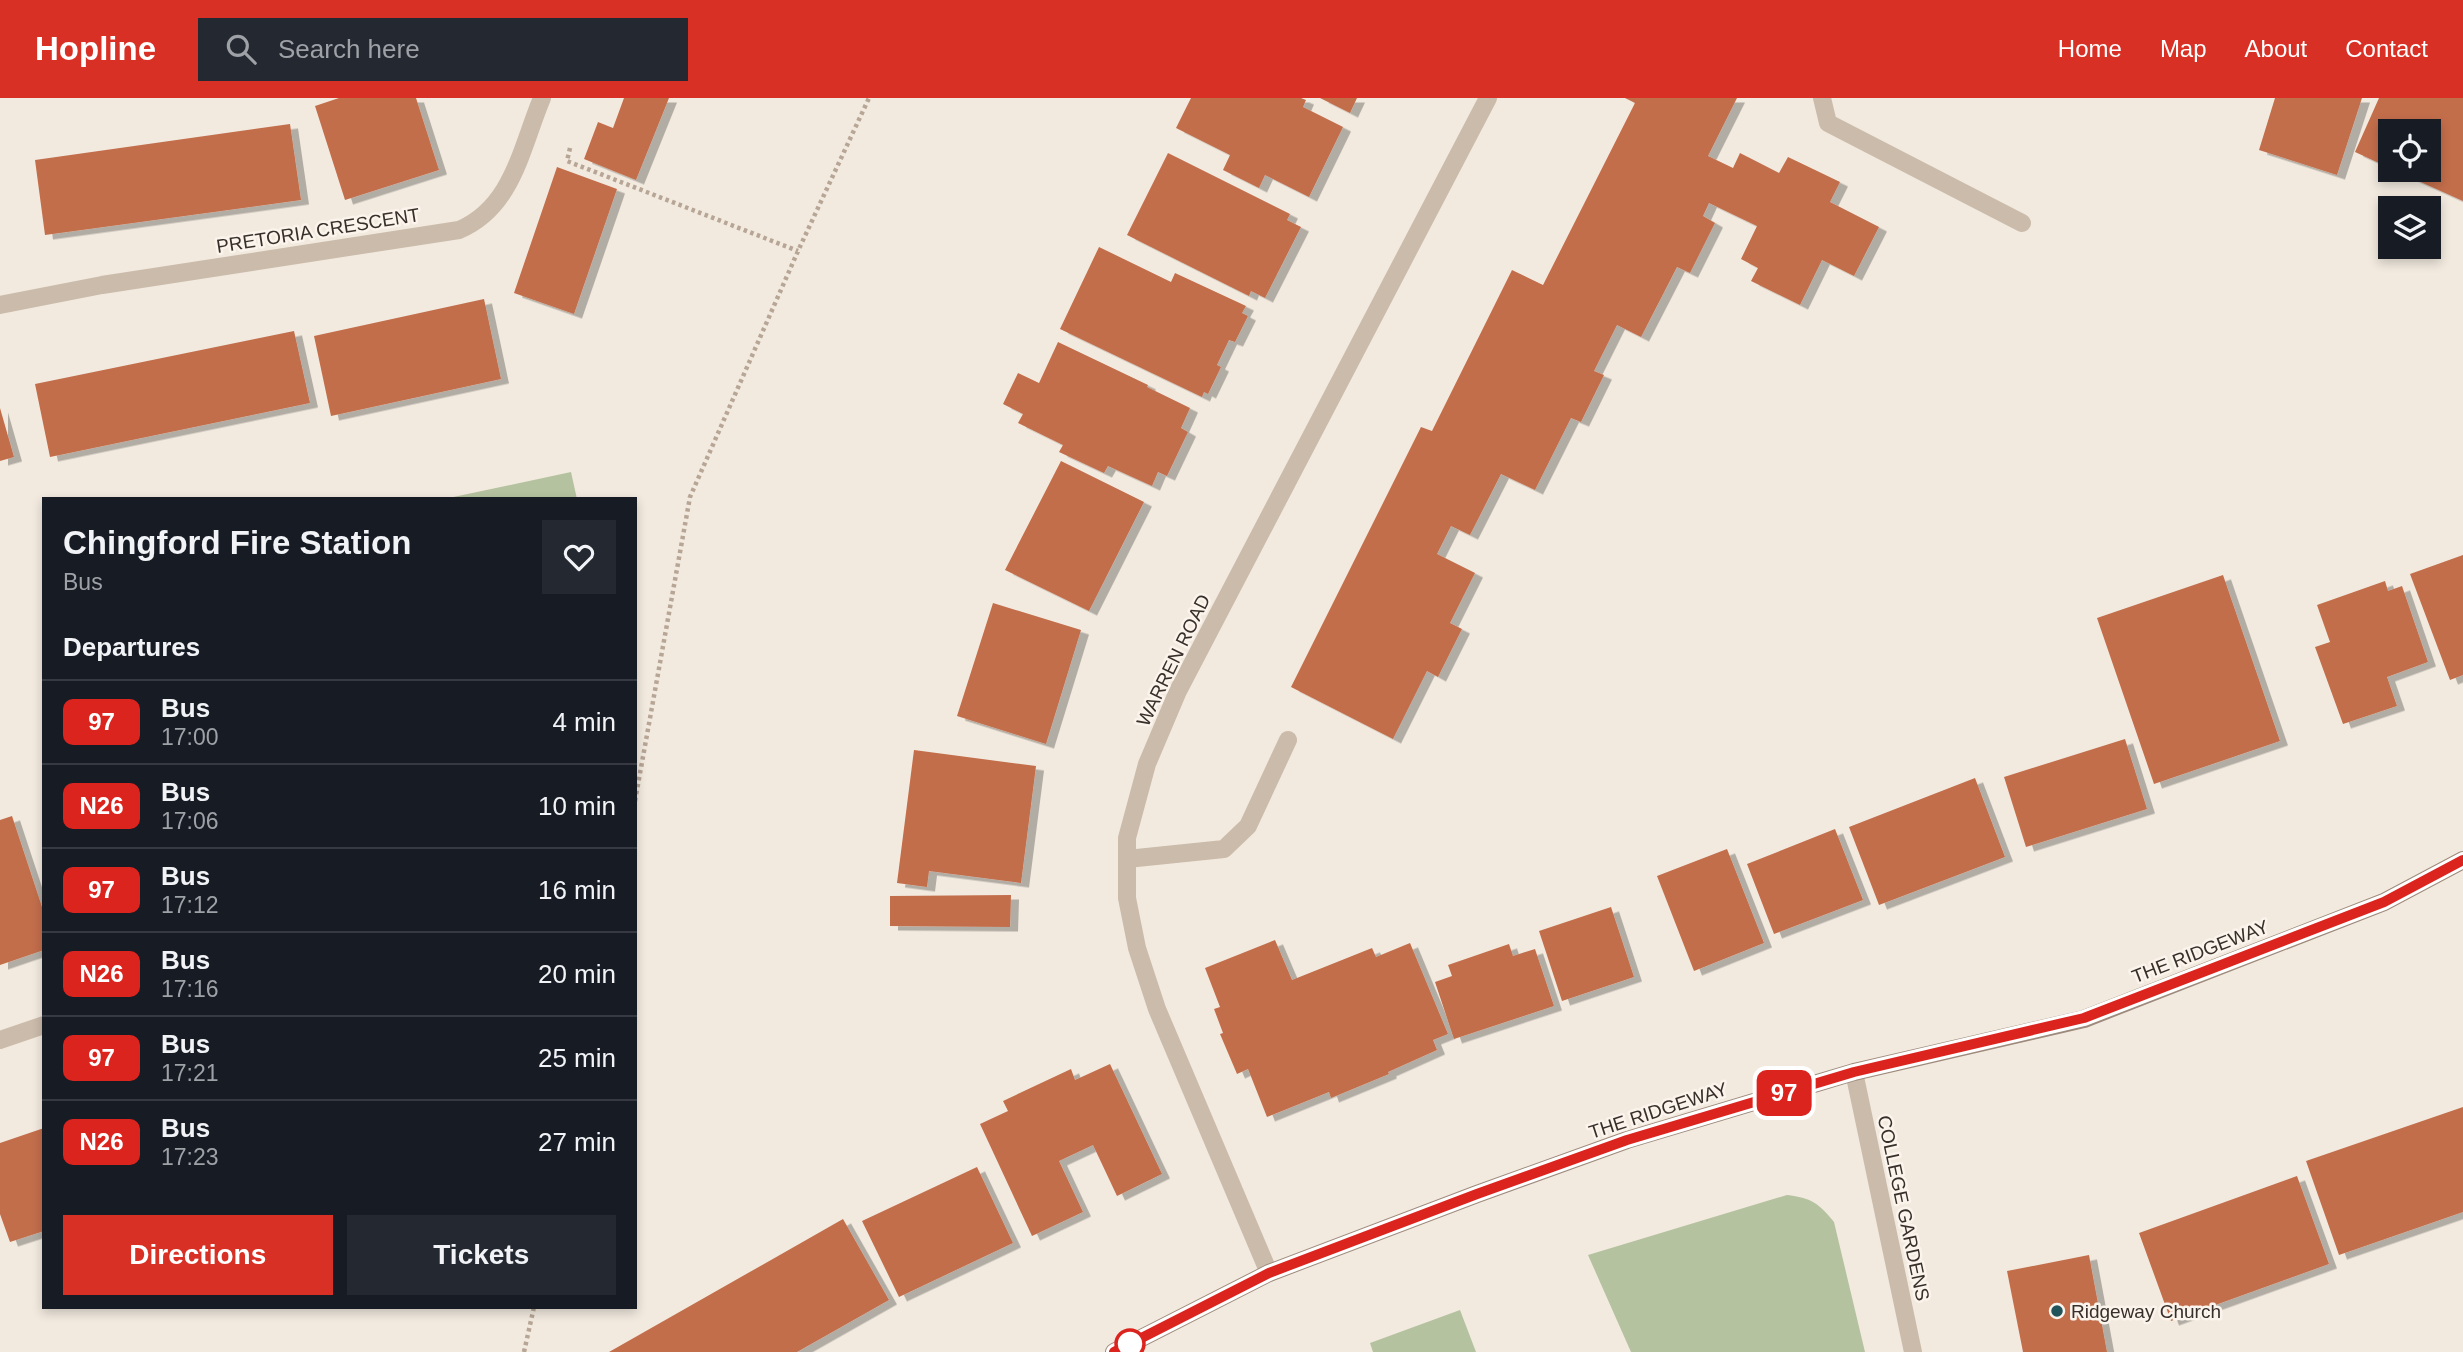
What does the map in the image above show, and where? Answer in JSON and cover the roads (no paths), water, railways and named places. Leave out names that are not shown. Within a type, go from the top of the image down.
[{"type":"main road","name":"THE RIDGEWAY","points":[[1114,1352],[1269,1273],[1627,1140],[1854,1072],[2084,1018],[2384,902],[2463,859]]},
{"type":"street","name":"PRETORIA CRESCENT","points":[[0,305],[23,299],[459,230],[477,222],[494,207],[503,193],[542,98]]},
{"type":"street","name":"WARREN ROAD","points":[[1269,1273],[1157,1009],[1137,948],[1127,898],[1127,838],[1147,764],[1178,691],[1488,98]]},
{"type":"street","points":[[1822,98],[1828,123],[2022,222]]},
{"type":"street","points":[[1127,859],[1224,849],[1248,826],[1288,740]]},
{"type":"street","points":[[0,1040],[42,1027]]},
{"type":"street","name":"COLLEGE GARDENS","points":[[1854,1072],[1913,1352]]},
{"type":"place","name":"Ridgeway Church","points":[[2057,1311]]}]
